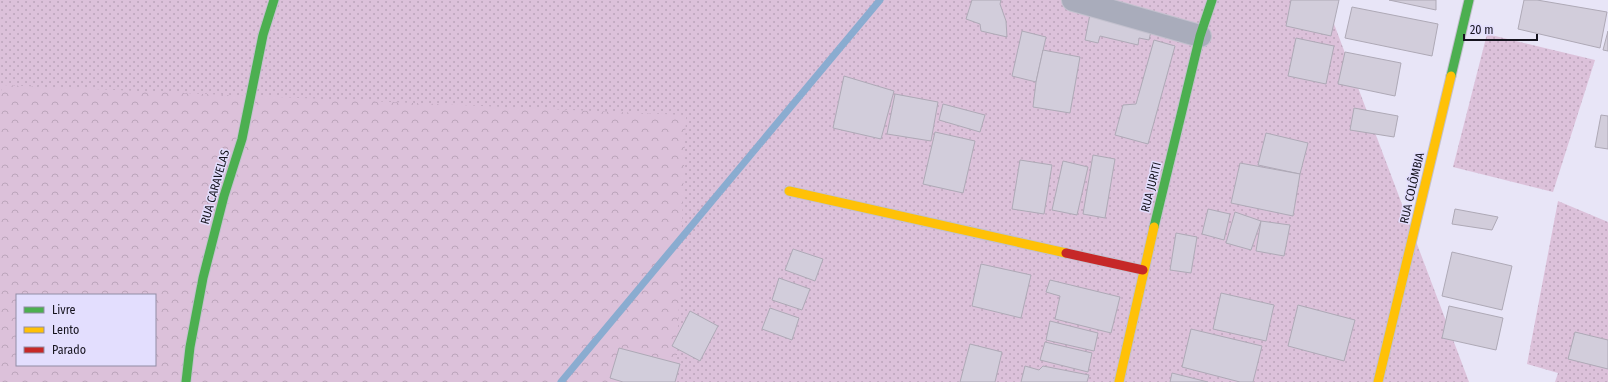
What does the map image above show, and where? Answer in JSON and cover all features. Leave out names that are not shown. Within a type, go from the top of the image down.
[{"type":"street","name":"RUA CARAVELAS","points":[[186,382],[190,347],[203,278],[224,196],[242,139],[254,85],[262,35],[274,0]]},
{"type":"street","points":[[1073,0],[1200,36]]},
{"type":"street","name":"RUA JURITI","points":[[1119,382],[1143,270],[1200,36],[1212,0]]},
{"type":"street","name":"RUA COLÔMBIA","points":[[1378,382],[1469,0]]},
{"type":"street","points":[[789,191],[1143,270]]},
{"type":"green space","points":[[0,0],[1325,0],[1469,382],[0,382]]},
{"type":"green space","points":[[1487,34],[1595,60],[1553,192],[1453,167]]},
{"type":"green space","points":[[2,85],[686,115],[676,382],[0,382],[0,99]]},
{"type":"green space","points":[[1558,201],[1608,222],[1608,382],[1555,382],[1558,373],[1527,364]]},
{"type":"building","points":[[972,0],[1001,0],[1000,4],[1006,21],[1007,37],[981,31],[980,24],[966,19]]},
{"type":"building","points":[[1291,0],[1339,0],[1331,36],[1286,26]]},
{"type":"building","points":[[1389,0],[1436,0],[1436,10]]},
{"type":"building","points":[[1524,0],[1537,0],[1607,12],[1600,48],[1518,29]]},
{"type":"building","points":[[1352,7],[1438,24],[1432,56],[1345,38]]},
{"type":"building","points":[[1090,14],[1152,27],[1149,40],[1139,38],[1138,45],[1100,36],[1098,43],[1085,40]]},
{"type":"building","points":[[1022,31],[1046,37],[1036,82],[1012,76]]},
{"type":"building","points":[[1608,31],[1608,51],[1603,50]]},
{"type":"building","points":[[1296,38],[1334,46],[1326,84],[1288,76]]},
{"type":"building","points":[[1154,40],[1175,46],[1148,144],[1115,135],[1123,105],[1136,104]]},
{"type":"building","points":[[1043,50],[1080,57],[1070,113],[1033,107],[1036,82]]},
{"type":"building","points":[[1345,52],[1401,63],[1395,96],[1338,84]]},
{"type":"building","points":[[844,76],[894,91],[881,139],[833,128]]},
{"type":"building","points":[[895,94],[938,102],[931,141],[887,134]]},
{"type":"building","points":[[943,104],[985,115],[980,132],[939,120]]},
{"type":"building","points":[[1354,108],[1398,116],[1394,137],[1350,130]]},
{"type":"building","points":[[1601,115],[1608,116],[1608,149],[1595,147]]},
{"type":"building","points":[[935,132],[975,141],[963,193],[923,184]]},
{"type":"building","points":[[1266,133],[1308,143],[1300,174],[1258,165]]},
{"type":"building","points":[[1093,155],[1115,159],[1105,218],[1083,214]]},
{"type":"building","points":[[1020,160],[1052,165],[1044,214],[1012,209]]},
{"type":"building","points":[[1063,161],[1088,167],[1077,215],[1052,210]]},
{"type":"building","points":[[1240,163],[1300,174],[1293,216],[1231,203]]},
{"type":"building","points":[[1208,209],[1230,214],[1224,240],[1202,234]]},
{"type":"building","points":[[1455,209],[1498,217],[1492,230],[1452,224]]},
{"type":"building","points":[[1235,212],[1261,221],[1251,250],[1226,243]]},
{"type":"building","points":[[1261,221],[1290,225],[1284,256],[1256,251]]},
{"type":"building","points":[[1176,233],[1197,237],[1191,273],[1170,270]]},
{"type":"building","points":[[793,249],[823,259],[815,281],[785,270]]},
{"type":"building","points":[[1452,252],[1512,266],[1502,310],[1442,296]]},
{"type":"building","points":[[981,264],[1031,275],[1021,318],[972,306]]},
{"type":"building","points":[[779,278],[810,289],[802,310],[772,300]]},
{"type":"building","points":[[1050,280],[1120,297],[1111,333],[1055,319],[1060,296],[1046,292]]},
{"type":"building","points":[[1221,293],[1274,305],[1266,341],[1213,329]]},
{"type":"building","points":[[1298,305],[1355,320],[1344,361],[1288,346]]},
{"type":"building","points":[[1449,306],[1503,318],[1496,350],[1442,338]]},
{"type":"building","points":[[770,308],[799,318],[792,340],[762,329]]},
{"type":"building","points":[[690,311],[718,326],[700,361],[672,346]]},
{"type":"building","points":[[1050,321],[1098,333],[1094,351],[1046,340]]},
{"type":"building","points":[[1191,329],[1262,346],[1253,382],[1240,382],[1182,367]]},
{"type":"building","points":[[1575,332],[1608,340],[1608,369],[1568,359]]},
{"type":"building","points":[[1045,342],[1092,353],[1088,372],[1040,360]]},
{"type":"building","points":[[970,344],[1002,352],[995,382],[960,382]]},
{"type":"building","points":[[619,348],[680,364],[675,382],[623,382],[610,378]]},
{"type":"building","points":[[1025,366],[1039,370],[1043,366],[1089,375],[1087,382],[1021,382]]},
{"type":"building","points":[[1172,373],[1208,382],[1170,382]]},
{"type":"waterway","points":[[561,382],[880,0]]},
{"type":"traffic: fast","points":[[186,382],[190,347],[203,278],[224,196],[242,139],[263,35],[274,0]]},
{"type":"traffic: fast","points":[[1154,227],[1200,36],[1212,0]]},
{"type":"traffic: fast","points":[[1451,76],[1469,0]]},
{"type":"traffic: slow","points":[[1378,382],[1451,76]]},
{"type":"traffic: slow","points":[[789,191],[1066,253]]},
{"type":"traffic: slow","points":[[1119,382],[1154,227]]},
{"type":"traffic: jam","points":[[1066,253],[1143,270]]}]
